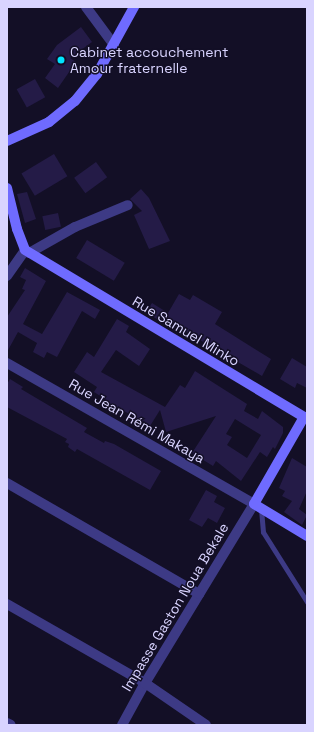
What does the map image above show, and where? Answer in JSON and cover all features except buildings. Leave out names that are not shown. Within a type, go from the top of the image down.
[{"type":"street","points":[[86,7],[114,45]]},
{"type":"street","points":[[7,141],[49,122],[67,108],[97,74],[134,7]]},
{"type":"street","points":[[7,188],[16,229],[27,251]]},
{"type":"street","points":[[7,276],[27,251],[75,227],[128,205]]},
{"type":"street","name":"Rue Samuel Minko","points":[[27,251],[306,415],[257,506]]},
{"type":"street","name":"Rue Jean Rémi Makaya","points":[[7,363],[257,506]]},
{"type":"street","points":[[7,483],[199,594]]},
{"type":"street","points":[[257,506],[307,536]]},
{"type":"street","name":"Impasse Gaston Noua Bekale","points":[[122,725],[144,683],[199,594],[257,506]]},
{"type":"street","points":[[7,604],[144,683],[206,725]]},
{"type":"street","points":[[7,723],[11,725]]},
{"type":"lane","points":[[257,506],[263,532],[307,602]]},
{"type":"place","name":"Cabinet accouchement Amour fraternelle","points":[[61,60]]}]
